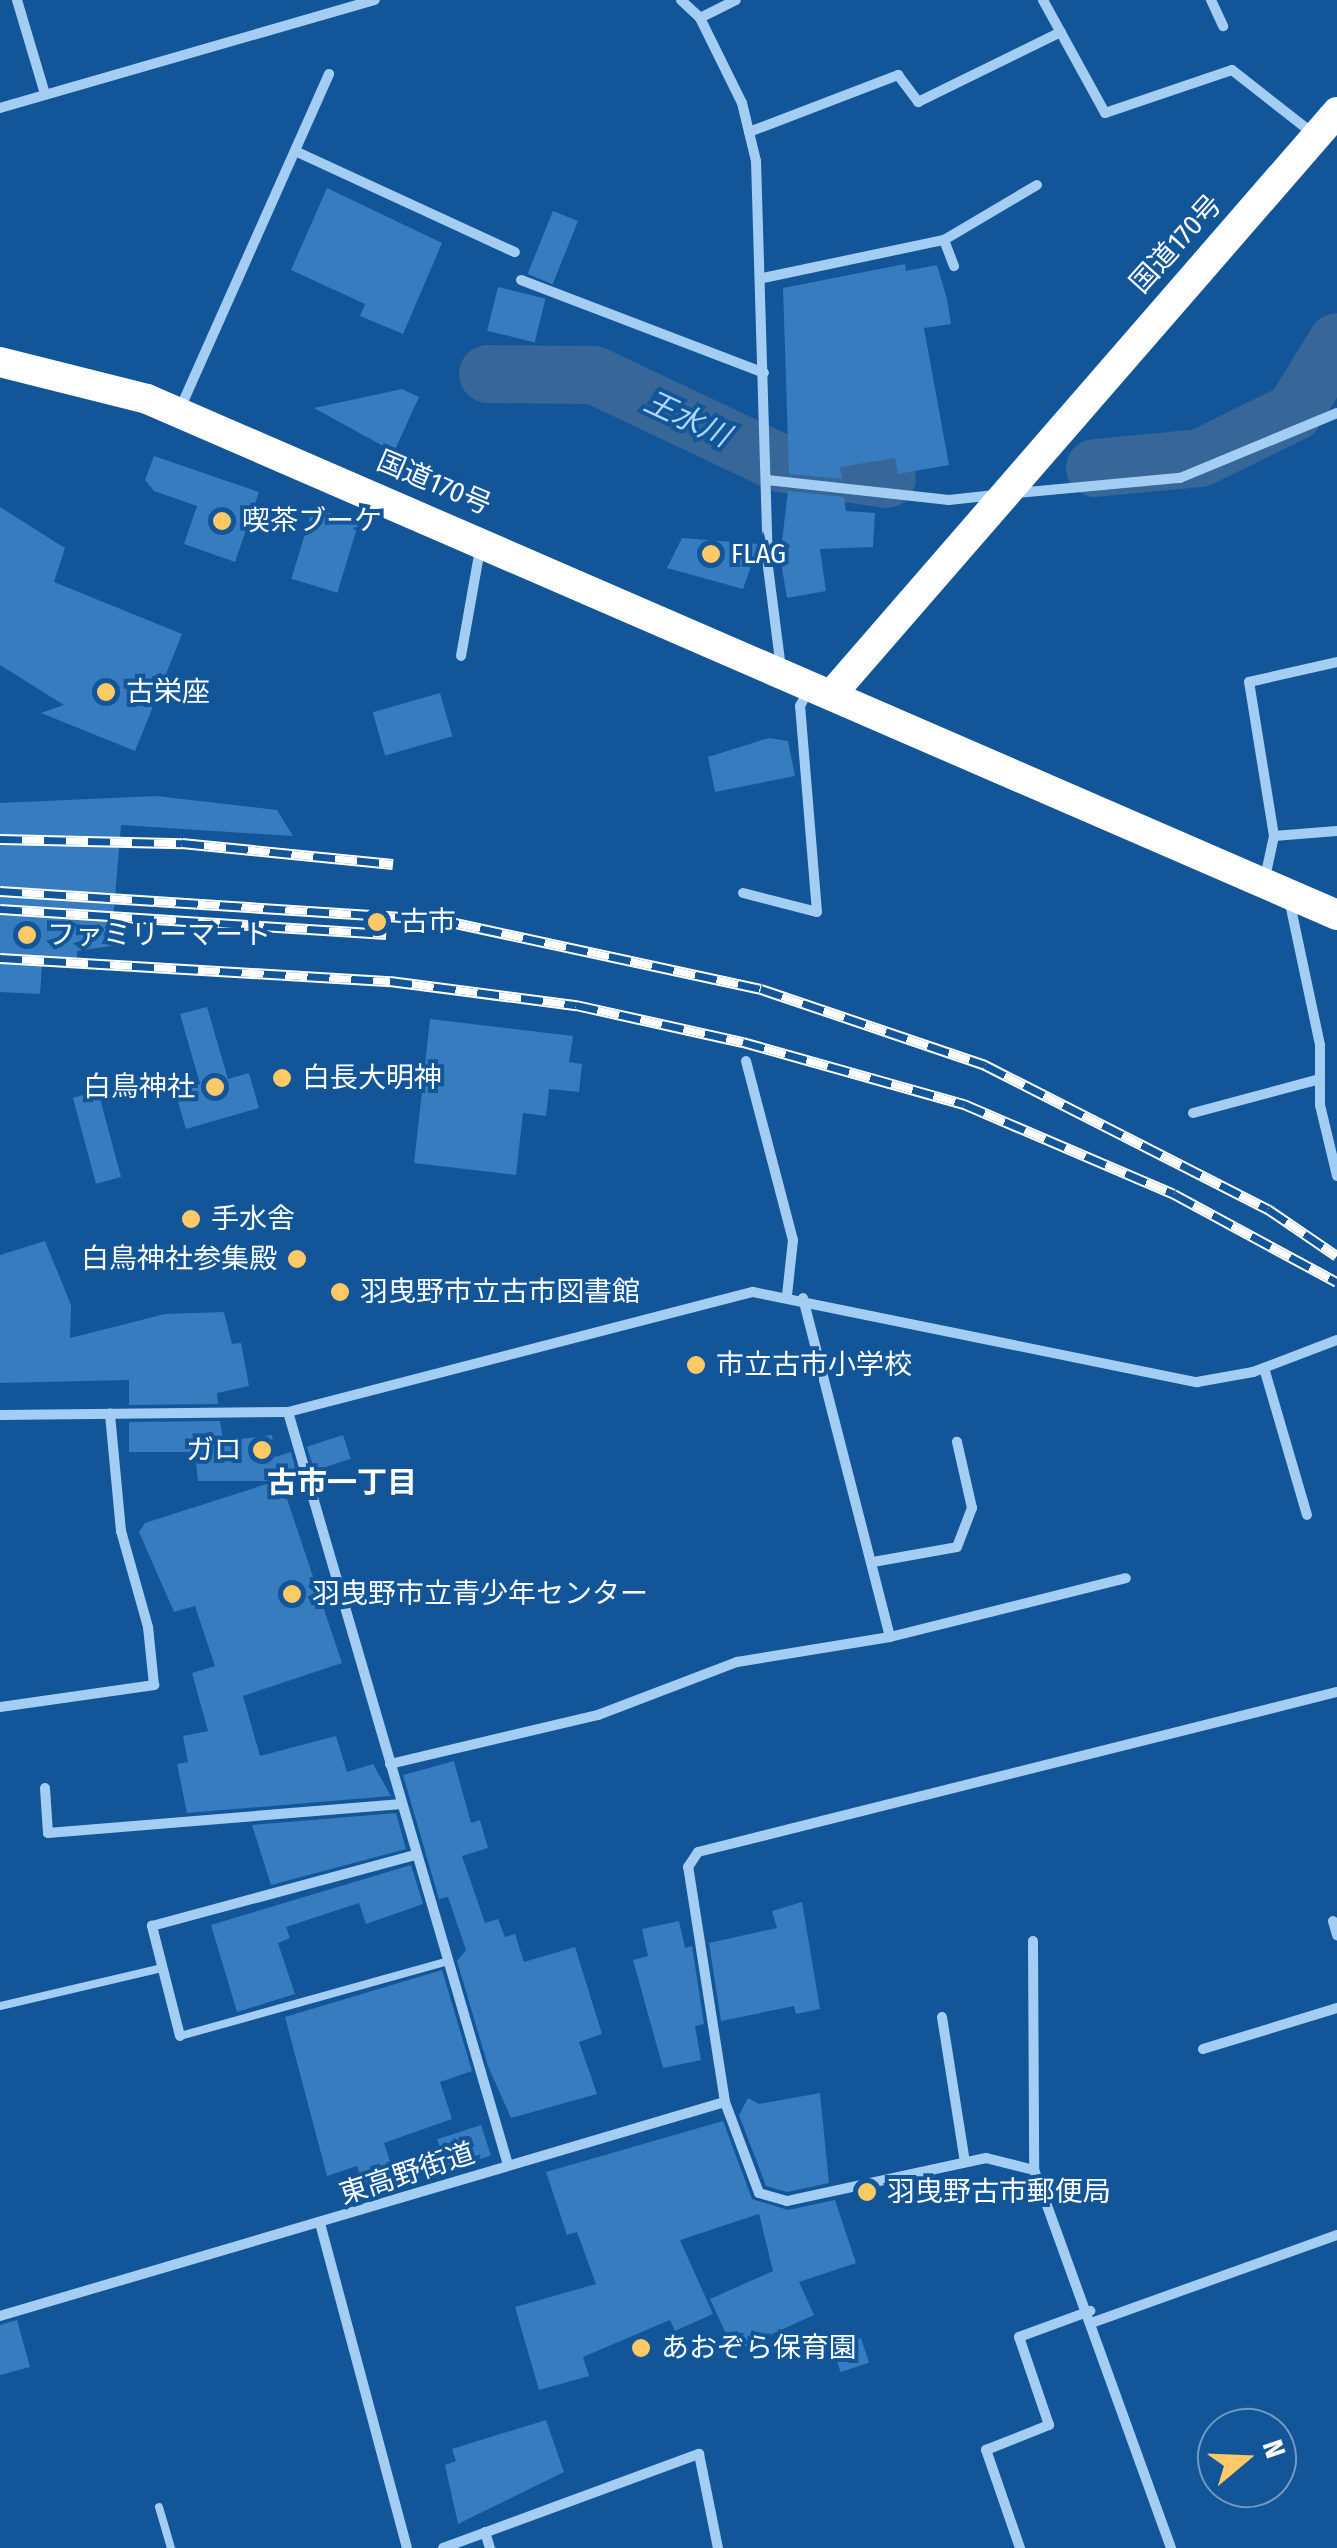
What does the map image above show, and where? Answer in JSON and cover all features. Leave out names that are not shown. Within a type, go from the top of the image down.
[{"type":"highway","name":"国道170号","points":[[820,691],[1337,112]]},
{"type":"highway","name":"国道170号","points":[[0,362],[179,412],[482,538],[820,691],[1337,915]]},
{"type":"street","points":[[17,0],[45,94]]},
{"type":"street","points":[[0,108],[375,0]]},
{"type":"street","points":[[680,0],[700,18],[750,132],[763,278],[766,467],[781,672]]},
{"type":"street","points":[[700,18],[736,0]]},
{"type":"street","points":[[1043,0],[1105,113],[1232,70],[1316,136]]},
{"type":"street","points":[[1212,0],[1223,26]]},
{"type":"street","points":[[750,132],[898,75],[918,102],[1060,32]]},
{"type":"street","points":[[179,412],[329,74]]},
{"type":"street","points":[[295,151],[516,252]]},
{"type":"street","points":[[763,278],[944,240],[1037,185]]},
{"type":"street","points":[[944,240],[954,266]]},
{"type":"street","points":[[521,280],[764,373]]},
{"type":"street","points":[[767,480],[949,500],[1180,478],[1337,413]]},
{"type":"street","points":[[462,656],[482,538]]},
{"type":"street","points":[[1337,662],[1249,682],[1274,836],[1276,888],[1320,1044],[1320,1079],[1337,1176]]},
{"type":"street","points":[[743,893],[818,912],[800,706],[820,691]]},
{"type":"street","points":[[1274,836],[1337,830]]},
{"type":"street","points":[[746,1060],[793,1240],[787,1295]]},
{"type":"street","points":[[1193,1113],[1320,1079]]},
{"type":"street","points":[[0,1415],[288,1412],[754,1292],[803,1298],[1197,1382],[1264,1368],[1337,1340]]},
{"type":"street","points":[[803,1298],[890,1637]]},
{"type":"street","points":[[1264,1368],[1307,1514]]},
{"type":"street","points":[[288,1412],[508,2164]]},
{"type":"street","points":[[0,1707],[138,1693],[154,1685],[148,1627],[122,1532],[110,1414]]},
{"type":"street","points":[[872,1562],[957,1548],[972,1508],[958,1442]]},
{"type":"street","points":[[390,1764],[598,1715],[737,1662],[890,1637],[1126,1578]]},
{"type":"street","points":[[1034,2170],[986,2158],[788,2200],[759,2193],[724,2102],[688,1867],[698,1852],[1337,1692]]},
{"type":"street","points":[[45,1788],[48,1834],[402,1804]]},
{"type":"street","points":[[180,2036],[152,1926],[416,1855]]},
{"type":"street","points":[[1333,1921],[1337,1934]]},
{"type":"street","points":[[1033,1941],[1034,2170],[1092,2317],[1171,2548]]},
{"type":"street","points":[[1203,2049],[1337,2008]]},
{"type":"street","points":[[942,2017],[965,2162]]},
{"type":"street","name":"東高野街道","points":[[0,2316],[321,2227],[508,2164],[724,2102]]},
{"type":"street","points":[[321,2227],[406,2548]]},
{"type":"street","points":[[1020,2548],[986,2450],[1049,2425],[1018,2337],[1092,2317],[1337,2235]]},
{"type":"street","points":[[443,2548],[699,2454],[718,2548]]},
{"type":"street","points":[[485,2532],[490,2548]]},
{"type":"lane","points":[[180,2036],[448,1961]]},
{"type":"lane","points":[[0,2006],[162,1968]]},
{"type":"lane","points":[[159,2506],[172,2548]]},
{"type":"building","points":[[327,188],[442,243],[403,334],[360,316],[365,304],[291,270]]},
{"type":"building","points":[[553,211],[578,221],[553,284],[528,274]]},
{"type":"building","points":[[905,264],[906,271],[937,265],[947,299],[951,324],[924,328],[949,465],[898,474],[895,458],[840,467],[842,479],[789,474],[783,288]]},
{"type":"building","points":[[498,287],[546,299],[535,343],[487,331]]},
{"type":"building","points":[[402,389],[419,397],[394,452],[314,408]]},
{"type":"building","points":[[154,456],[259,492],[235,562],[184,544],[197,506],[154,491],[145,480]]},
{"type":"building","points":[[788,491],[844,497],[846,511],[875,513],[873,547],[820,549],[826,591],[787,598],[780,557]]},
{"type":"building","points":[[0,507],[65,548],[54,582],[182,634],[135,751],[41,713],[64,705],[0,665]]},
{"type":"building","points":[[313,508],[359,522],[337,593],[291,579]]},
{"type":"building","name":"FLAG","points":[[682,538],[759,544],[743,589],[667,568]]},
{"type":"building","points":[[440,693],[452,736],[385,756],[373,712]]},
{"type":"building","points":[[769,738],[788,741],[795,776],[715,792],[708,757]]},
{"type":"building","points":[[156,796],[277,810],[293,836],[121,825],[111,946],[77,951],[77,967],[42,966],[40,994],[0,992],[0,803]]},
{"type":"building","points":[[207,1007],[228,1079],[249,1073],[259,1108],[186,1129],[175,1092],[200,1084],[180,1014]]},
{"type":"building","points":[[430,1019],[573,1036],[569,1062],[582,1064],[579,1092],[549,1089],[546,1116],[523,1113],[516,1175],[414,1163]]},
{"type":"building","points":[[98,1091],[121,1177],[96,1184],[73,1098]]},
{"type":"building","points":[[45,1241],[71,1305],[70,1338],[165,1314],[224,1312],[232,1344],[241,1343],[249,1386],[217,1393],[218,1404],[129,1405],[129,1380],[0,1383],[0,1255]]},
{"type":"building","points":[[220,1421],[223,1441],[272,1435],[275,1457],[291,1452],[298,1478],[281,1481],[342,1663],[243,1696],[260,1756],[336,1736],[347,1772],[373,1764],[391,1796],[187,1813],[177,1764],[188,1762],[183,1736],[208,1731],[192,1673],[215,1666],[195,1606],[174,1612],[139,1532],[145,1523],[276,1481],[198,1481],[195,1452],[129,1452],[129,1422]]},
{"type":"building","points":[[343,1435],[351,1459],[315,1471],[307,1447]]},
{"type":"building","points":[[454,1761],[471,1823],[480,1820],[488,1848],[462,1856],[485,1923],[498,1919],[505,1937],[515,1934],[524,1962],[575,1947],[602,2034],[579,2042],[597,2094],[511,2118],[488,2066],[457,1961],[466,1950],[448,1897],[439,1899],[403,1775]]},
{"type":"building","points":[[396,1813],[406,1849],[271,1885],[252,1825]]},
{"type":"building","points":[[411,1865],[423,1904],[366,1924],[359,1903],[286,1927],[290,1938],[278,1943],[295,1994],[237,2012],[211,1925]]},
{"type":"building","points":[[802,1902],[820,2009],[796,2014],[794,2006],[721,2021],[709,1943],[777,1928],[772,1911]]},
{"type":"building","points":[[679,1921],[685,1948],[692,1946],[704,2024],[695,2026],[701,2060],[663,2068],[633,1960],[648,1956],[642,1929]]},
{"type":"building","points":[[442,1970],[472,2071],[440,2082],[452,2119],[384,2143],[397,2182],[366,2193],[357,2166],[327,2176],[285,2017]]},
{"type":"building","points":[[820,2093],[829,2183],[787,2192],[766,2186],[739,2115],[748,2098],[759,2104]]},
{"type":"building","points":[[723,2121],[752,2199],[788,2210],[835,2200],[856,2263],[799,2282],[814,2315],[734,2351],[710,2299],[773,2271],[759,2214],[680,2240],[713,2314],[675,2331],[670,2320],[583,2357],[589,2376],[539,2390],[515,2307],[596,2284],[577,2232],[567,2235],[546,2172]]},
{"type":"building","points":[[481,2125],[491,2155],[447,2170],[437,2139]]},
{"type":"building","points":[[17,2320],[30,2367],[0,2375],[0,2325]]},
{"type":"building","points":[[861,2338],[869,2363],[841,2372],[832,2347]]},
{"type":"building","points":[[546,2420],[564,2472],[458,2524],[445,2465],[456,2461],[452,2449]]},
{"type":"waterway","name":"王水川","points":[[1095,468],[1200,458],[1294,412],[1337,342]]},
{"type":"waterway","name":"王水川","points":[[488,374],[594,375],[780,463],[887,479]]},
{"type":"railway","points":[[0,839],[182,843],[393,864]]},
{"type":"railway","points":[[0,891],[437,919],[761,989],[985,1065],[1268,1209],[1337,1256]]},
{"type":"railway","points":[[0,909],[386,934]]},
{"type":"railway","points":[[0,958],[390,981],[576,1005],[743,1042],[964,1104],[1174,1194],[1337,1282]]},
{"type":"place","name":"喫茶ブーケ","points":[[222,521]]},
{"type":"place","name":"FLAG","points":[[711,554]]},
{"type":"place","name":"古栄座","points":[[106,692]]},
{"type":"place","name":"古市","points":[[377,922]]},
{"type":"place","name":"ファミリーマート","points":[[27,935]]},
{"type":"place","name":"白長大明神","points":[[282,1078]]},
{"type":"place","name":"白鳥神社","points":[[215,1087]]},
{"type":"place","name":"手水舎","points":[[191,1219]]},
{"type":"place","name":"白鳥神社参集殿","points":[[297,1259]]},
{"type":"place","name":"羽曳野市立古市図書館","points":[[340,1292]]},
{"type":"place","name":"市立古市小学校","points":[[696,1365]]},
{"type":"place","name":"ガロ","points":[[262,1450]]},
{"type":"place","name":"羽曳野市立青少年センター","points":[[292,1594]]},
{"type":"place","name":"羽曳野古市郵便局","points":[[867,2192]]},
{"type":"place","name":"あおぞら保育園","points":[[641,2348]]},
{"type":"district","name":"古市一丁目","points":[[342,1483]]}]
